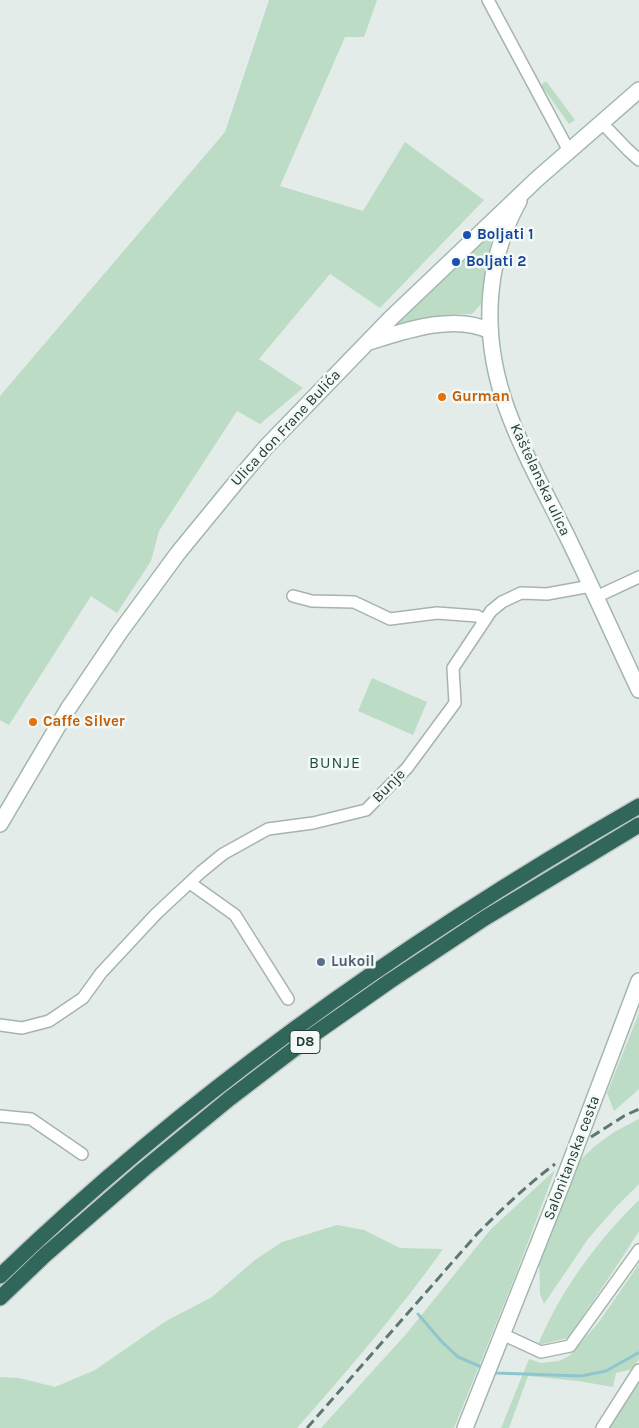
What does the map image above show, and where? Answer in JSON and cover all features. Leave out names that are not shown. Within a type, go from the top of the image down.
[{"type":"highway","name":"D8","points":[[0,1276],[35,1242],[132,1156],[219,1085],[297,1027],[476,904],[546,860],[639,806]]},
{"type":"highway","name":"D8","points":[[0,1298],[45,1255],[144,1169],[229,1099],[310,1037],[485,918],[639,825]]},
{"type":"street","points":[[488,0],[570,151]]},
{"type":"street","name":"Ulica don Frane Bulića","points":[[0,824],[68,709],[120,632],[178,553],[266,447],[365,343],[526,189],[639,90]]},
{"type":"street","points":[[601,122],[639,160]]},
{"type":"street","name":"Kaštelanska ulica","points":[[526,189],[502,236],[492,276],[490,330],[500,385],[514,427],[639,690]]},
{"type":"street","points":[[365,343],[400,332],[439,325],[472,324],[490,330]]},
{"type":"street","points":[[593,592],[639,577]]},
{"type":"street","name":"Bunje","points":[[0,1026],[22,1028],[49,1022],[83,998],[101,973],[156,914],[223,854],[268,829],[313,823],[366,810],[406,768],[455,703],[454,668],[484,620],[502,602],[521,593],[593,592]]},
{"type":"street","points":[[293,596],[312,601],[354,602],[390,619],[437,612],[477,616],[484,620]]},
{"type":"street","points":[[190,882],[235,915],[288,1000]]},
{"type":"street","name":"Salonitanska cesta","points":[[465,1428],[562,1184],[639,982]]},
{"type":"street","points":[[0,1116],[31,1119],[82,1154]]},
{"type":"street","points":[[502,1334],[541,1352],[570,1346],[639,1250]]},
{"type":"street","points":[[602,1428],[639,1370]]},
{"type":"green space","points":[[269,0],[377,0],[364,37],[345,37],[280,186],[363,211],[405,142],[484,200],[380,308],[330,274],[259,359],[303,388],[260,424],[237,411],[159,531],[151,561],[117,613],[91,596],[9,725],[0,720],[0,396],[225,132]]},
{"type":"green space","points":[[546,81],[575,120],[569,124],[541,85]]},
{"type":"green space","points":[[493,233],[484,282],[483,302],[472,314],[442,315],[395,326]]},
{"type":"green space","points":[[372,678],[427,702],[413,735],[358,711]]},
{"type":"green space","points":[[639,1013],[639,1089],[614,1111],[607,1093]]},
{"type":"green space","points":[[639,1119],[639,1184],[588,1239],[544,1304],[540,1294],[539,1254],[578,1162],[614,1132]]},
{"type":"green space","points":[[555,1170],[516,1274],[454,1428],[321,1428],[407,1333],[491,1229]]},
{"type":"green space","points":[[639,1200],[639,1231],[568,1338],[538,1345],[557,1305],[581,1268],[609,1232]]},
{"type":"green space","points":[[337,1225],[364,1230],[400,1248],[443,1249],[390,1318],[297,1428],[0,1428],[0,1377],[19,1378],[55,1387],[95,1370],[166,1321],[212,1297],[255,1260],[282,1242]]},
{"type":"green space","points":[[639,1264],[639,1359],[633,1369],[616,1373],[613,1387],[528,1376],[509,1428],[501,1428],[529,1359],[541,1363],[559,1361],[569,1356],[599,1322]]},
{"type":"green space","points":[[639,1376],[639,1428],[607,1428]]},
{"type":"waterway","points":[[418,1314],[458,1357],[484,1368]]},
{"type":"waterway","points":[[492,1371],[496,1373],[581,1376],[606,1371],[638,1353]]},
{"type":"railway","points":[[591,1137],[624,1116],[639,1109]]},
{"type":"railway","points":[[307,1428],[478,1233],[515,1197],[555,1164]]},
{"type":"place","name":"Boljati 1","points":[[467,235]]},
{"type":"place","name":"Boljati 2","points":[[456,262]]},
{"type":"place","name":"Gurman","points":[[442,397]]},
{"type":"place","name":"Caffe Silver","points":[[33,722]]},
{"type":"place","name":"Lukoil","points":[[321,962]]},
{"type":"district","name":"BUNJE","points":[[335,763]]}]
